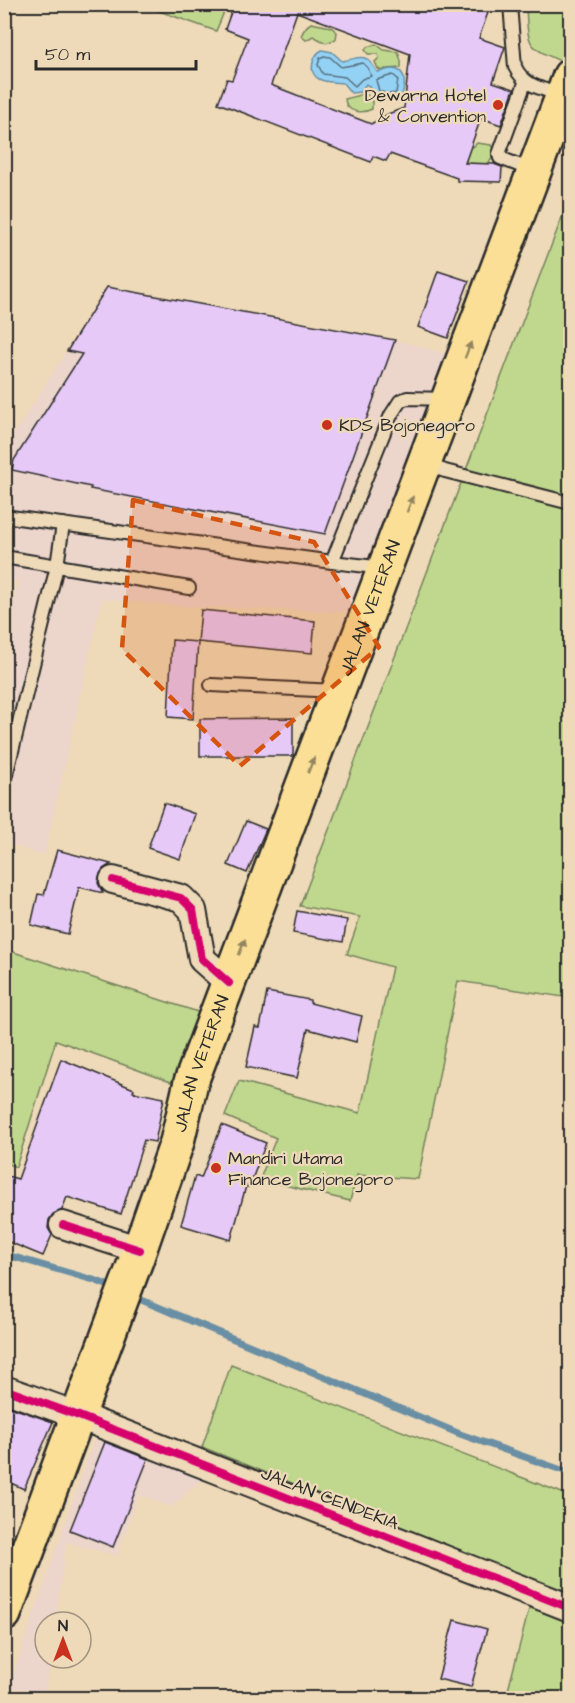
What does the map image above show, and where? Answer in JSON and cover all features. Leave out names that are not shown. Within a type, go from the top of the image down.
[{"type":"main road","name":"JALAN VETERAN","points":[[4,1614],[80,1416],[138,1255],[177,1142],[191,1082],[385,568],[435,467],[449,399],[567,86]]},
{"type":"main road","name":"JALAN VETERAN","points":[[177,1142],[212,1091],[435,467],[570,141]]},
{"type":"street","points":[[113,880],[181,898],[193,910],[201,959],[229,983]]},
{"type":"street","points":[[63,1225],[138,1255]]},
{"type":"street","name":"JALAN CENDEKIA","points":[[4,1389],[80,1416],[570,1608]]},
{"type":"lane","points":[[510,4],[514,67],[525,83]]},
{"type":"lane","points":[[525,83],[567,86]]},
{"type":"lane","points":[[525,83],[499,154],[500,158],[535,171]]},
{"type":"lane","points":[[332,562],[392,415],[400,401],[407,398],[449,399]]},
{"type":"lane","points":[[435,467],[570,503]]},
{"type":"lane","points":[[4,516],[385,568]]},
{"type":"lane","points":[[4,784],[57,566],[63,524]]},
{"type":"lane","points":[[4,557],[189,588]]},
{"type":"lane","points":[[211,685],[338,691]]},
{"type":"highlighted area","points":[[133,500],[314,542],[379,647],[240,766],[122,649]]},
{"type":"shaded area","points":[[107,287],[395,340],[447,354],[348,612],[178,606],[102,599],[45,853],[40,855],[5,842],[5,630],[19,582],[5,578],[5,448]]},
{"type":"shaded area","points":[[97,1431],[206,1475],[172,1507],[139,1495],[117,1556],[66,1542],[58,1610],[35,1610]]},
{"type":"shaded area","points":[[33,1617],[33,1670],[49,1670],[43,1698],[5,1698]]},
{"type":"green space","points":[[142,5],[227,5],[216,31]]},
{"type":"green space","points":[[526,5],[570,5],[570,55],[567,64],[537,49],[532,44],[529,38]]},
{"type":"green space","points":[[311,23],[331,27],[337,32],[336,39],[326,43],[313,36],[306,40],[301,36]]},
{"type":"green space","points":[[376,44],[384,50],[398,52],[401,68],[382,71],[378,69],[375,62],[379,58],[378,54],[368,54],[365,50]]},
{"type":"green space","points":[[364,91],[372,101],[372,109],[364,112],[351,110],[345,99],[360,95]]},
{"type":"green space","points":[[477,143],[491,145],[493,150],[491,160],[485,165],[463,160],[470,147]]},
{"type":"green space","points":[[569,199],[570,998],[458,981],[418,1179],[357,1175],[350,1201],[260,1179],[276,1138],[225,1116],[239,1081],[360,1113],[392,967],[347,954],[360,917],[300,906]]},
{"type":"green space","points":[[4,949],[201,1013],[180,1072],[171,1082],[56,1040],[16,1167],[5,1163]]},
{"type":"green space","points":[[231,1365],[570,1496],[570,1594],[202,1447]]},
{"type":"green space","points":[[530,1605],[570,1620],[570,1698],[506,1698]]},
{"type":"water","points":[[322,50],[332,52],[342,61],[366,58],[377,72],[390,69],[401,72],[404,80],[400,99],[391,101],[380,99],[366,84],[360,92],[351,93],[343,83],[319,79],[312,68],[316,56]]},
{"type":"building","points":[[234,4],[491,4],[479,38],[505,47],[493,82],[514,89],[501,125],[481,118],[465,163],[494,164],[502,167],[501,182],[457,181],[457,178],[390,154],[386,161],[373,156],[371,162],[218,103],[227,79],[232,80],[248,38],[225,29]],"holes":[[[297,12],[410,54],[404,108],[371,124],[271,85]]]},
{"type":"building","points":[[438,271],[469,281],[448,338],[418,327]]},
{"type":"building","points":[[107,287],[395,340],[325,534],[90,489],[91,487],[12,470],[14,460],[82,354],[67,351]]},
{"type":"building","points":[[201,610],[315,621],[312,653],[198,642]]},
{"type":"building","points":[[172,640],[198,642],[193,719],[168,717]]},
{"type":"building","points":[[293,718],[293,756],[200,756],[200,719]]},
{"type":"building","points":[[164,803],[195,814],[180,859],[148,848]]},
{"type":"building","points":[[246,821],[266,829],[247,873],[228,865]]},
{"type":"building","points":[[57,850],[111,864],[103,869],[99,876],[98,883],[103,893],[79,887],[68,934],[31,925],[38,894],[44,895]]},
{"type":"building","points":[[297,911],[347,920],[343,942],[293,933]]},
{"type":"building","points":[[267,992],[310,1000],[310,1003],[362,1016],[356,1042],[308,1029],[297,1078],[246,1067],[255,1027],[260,1028]]},
{"type":"building","points":[[61,1059],[134,1089],[133,1092],[164,1098],[155,1142],[144,1140],[121,1214],[67,1197],[62,1210],[53,1214],[49,1220],[48,1228],[52,1235],[43,1256],[4,1240],[4,1175],[18,1179]]},
{"type":"building","points":[[222,1125],[266,1143],[249,1187],[246,1186],[231,1240],[181,1225],[195,1176],[201,1178]]},
{"type":"building","points":[[4,1405],[53,1422],[24,1489],[4,1480]]},
{"type":"building","points":[[105,1442],[148,1459],[113,1547],[70,1530]]},
{"type":"building","points":[[454,1620],[487,1629],[471,1687],[438,1679]]},
{"type":"waterway","points":[[4,1254],[97,1281],[116,1289]]},
{"type":"waterway","points":[[132,1296],[460,1434],[570,1473]]},
{"type":"cycle path","points":[[113,880],[181,898],[193,910],[202,959],[229,983]]},
{"type":"cycle path","points":[[63,1225],[140,1250]]},
{"type":"cycle path","points":[[4,1389],[79,1416],[570,1608]]},
{"type":"place","name":"Dewarna Hotel & Convention","points":[[498,105]]},
{"type":"place","name":"KDS Bojonegoro","points":[[327,425]]},
{"type":"place","name":"Mandiri Utama Finance Bojonegoro","points":[[216,1168]]}]
